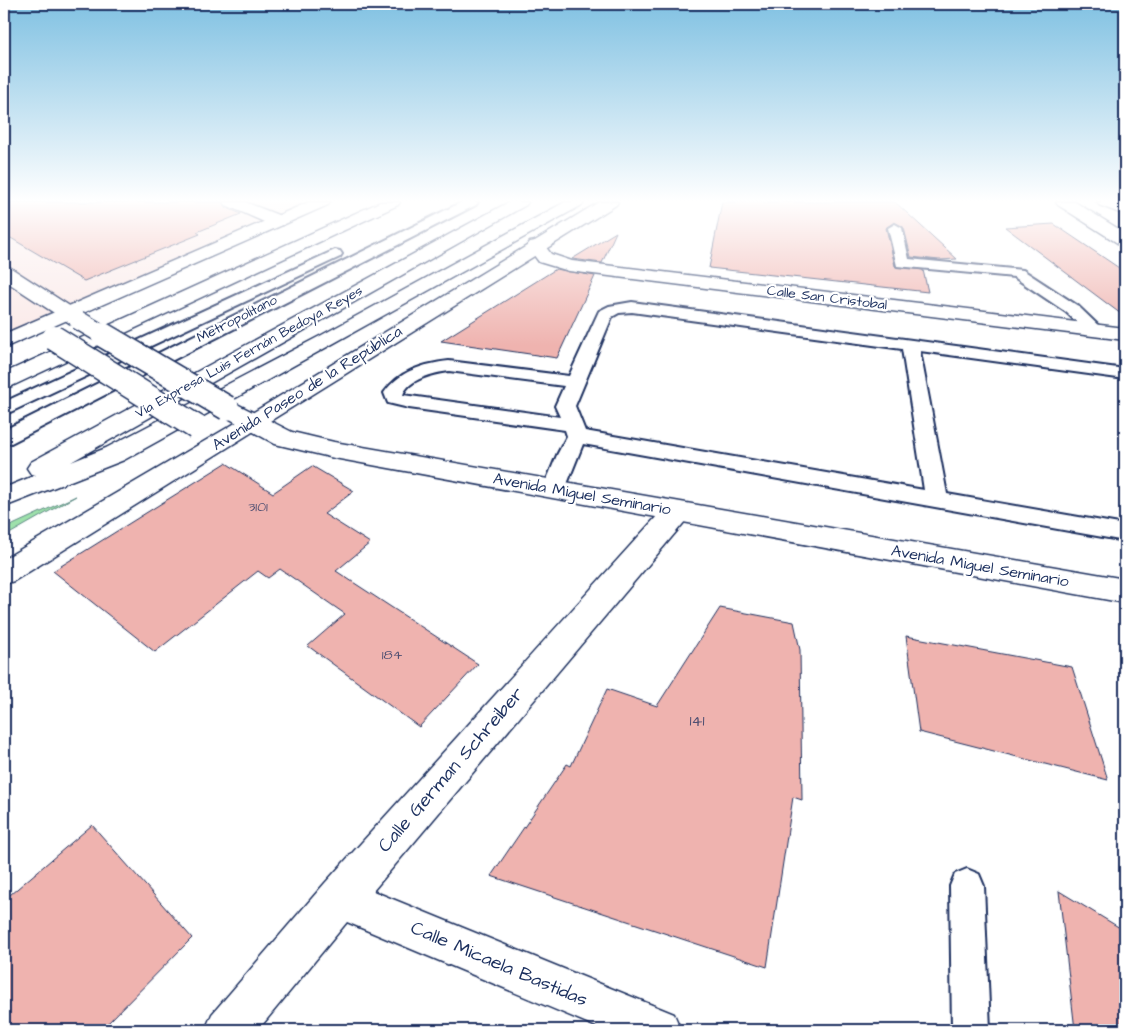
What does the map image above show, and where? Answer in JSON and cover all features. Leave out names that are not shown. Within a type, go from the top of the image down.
[{"type":"main road","points":[[9,340],[73,317],[215,250]]},
{"type":"main road","points":[[4,381],[287,250]]},
{"type":"main road","name":"Vía Expresa Luis Fernán Bedoya Reyes","points":[[4,488],[433,250]]},
{"type":"main road","points":[[4,498],[114,454],[327,340],[489,250]]},
{"type":"main road","name":"Avenida Paseo de la República","points":[[4,573],[253,423],[529,250]]},
{"type":"main road","name":"Calle San Cristobal","points":[[539,250],[544,258],[569,266],[1125,334]]},
{"type":"main road","name":"Avenida Miguel Seminario","points":[[4,272],[73,317],[253,423],[284,438],[334,450],[1125,592]]},
{"type":"main road","points":[[4,364],[120,329]]},
{"type":"main road","points":[[9,340],[28,335],[44,335],[54,338],[196,427],[200,432],[199,446],[188,461]]},
{"type":"main road","name":"Calle German Schreiber","points":[[228,1030],[340,898],[676,512]]},
{"type":"main road","name":"Calle Micaela Bastidas","points":[[340,898],[658,1030]]},
{"type":"lane","name":"Metropolitano","points":[[4,409],[341,250]]},
{"type":"lane","name":"Metropolitano","points":[[4,438],[376,250]]},
{"type":"lane","points":[[899,250],[902,264],[1018,273],[1072,310],[1095,330]]},
{"type":"lane","points":[[554,489],[575,431],[565,406],[605,314],[615,309],[632,307],[1125,374]]},
{"type":"lane","points":[[910,345],[937,501]]},
{"type":"lane","points":[[575,382],[449,366],[434,367],[415,374],[399,385],[393,393],[394,399],[409,402],[575,431],[937,501],[1125,533]]},
{"type":"lane","points":[[967,886],[971,1030]]},
{"type":"shaded area","points":[[4,250],[206,250],[4,337]]},
{"type":"green space","points":[[76,496],[4,537],[4,529]]},
{"type":"building","points":[[32,250],[160,250],[84,281]]},
{"type":"building","points":[[586,250],[608,250],[602,263],[572,259]]},
{"type":"building","points":[[712,250],[891,250],[895,266],[923,270],[928,292],[709,268]]},
{"type":"building","points":[[909,250],[947,250],[957,259],[939,260],[911,257]]},
{"type":"building","points":[[1036,250],[1093,250],[1125,272],[1125,317]]},
{"type":"building","points":[[556,269],[595,276],[557,358],[441,341]]},
{"type":"building","points":[[226,463],[273,493],[312,466],[354,491],[324,514],[370,543],[336,571],[478,664],[419,727],[308,646],[345,614],[280,569],[268,578],[258,571],[155,652],[53,571]]},
{"type":"building","points":[[720,608],[794,622],[800,650],[802,800],[793,797],[767,967],[491,876],[567,764],[571,766],[607,689],[657,706]]},
{"type":"building","points":[[906,636],[1072,667],[1108,780],[919,732]]},
{"type":"building","points":[[92,825],[192,938],[101,1030],[4,1030],[4,900]]},
{"type":"building","points":[[1059,891],[1125,931],[1125,1030],[1075,1030]]}]
